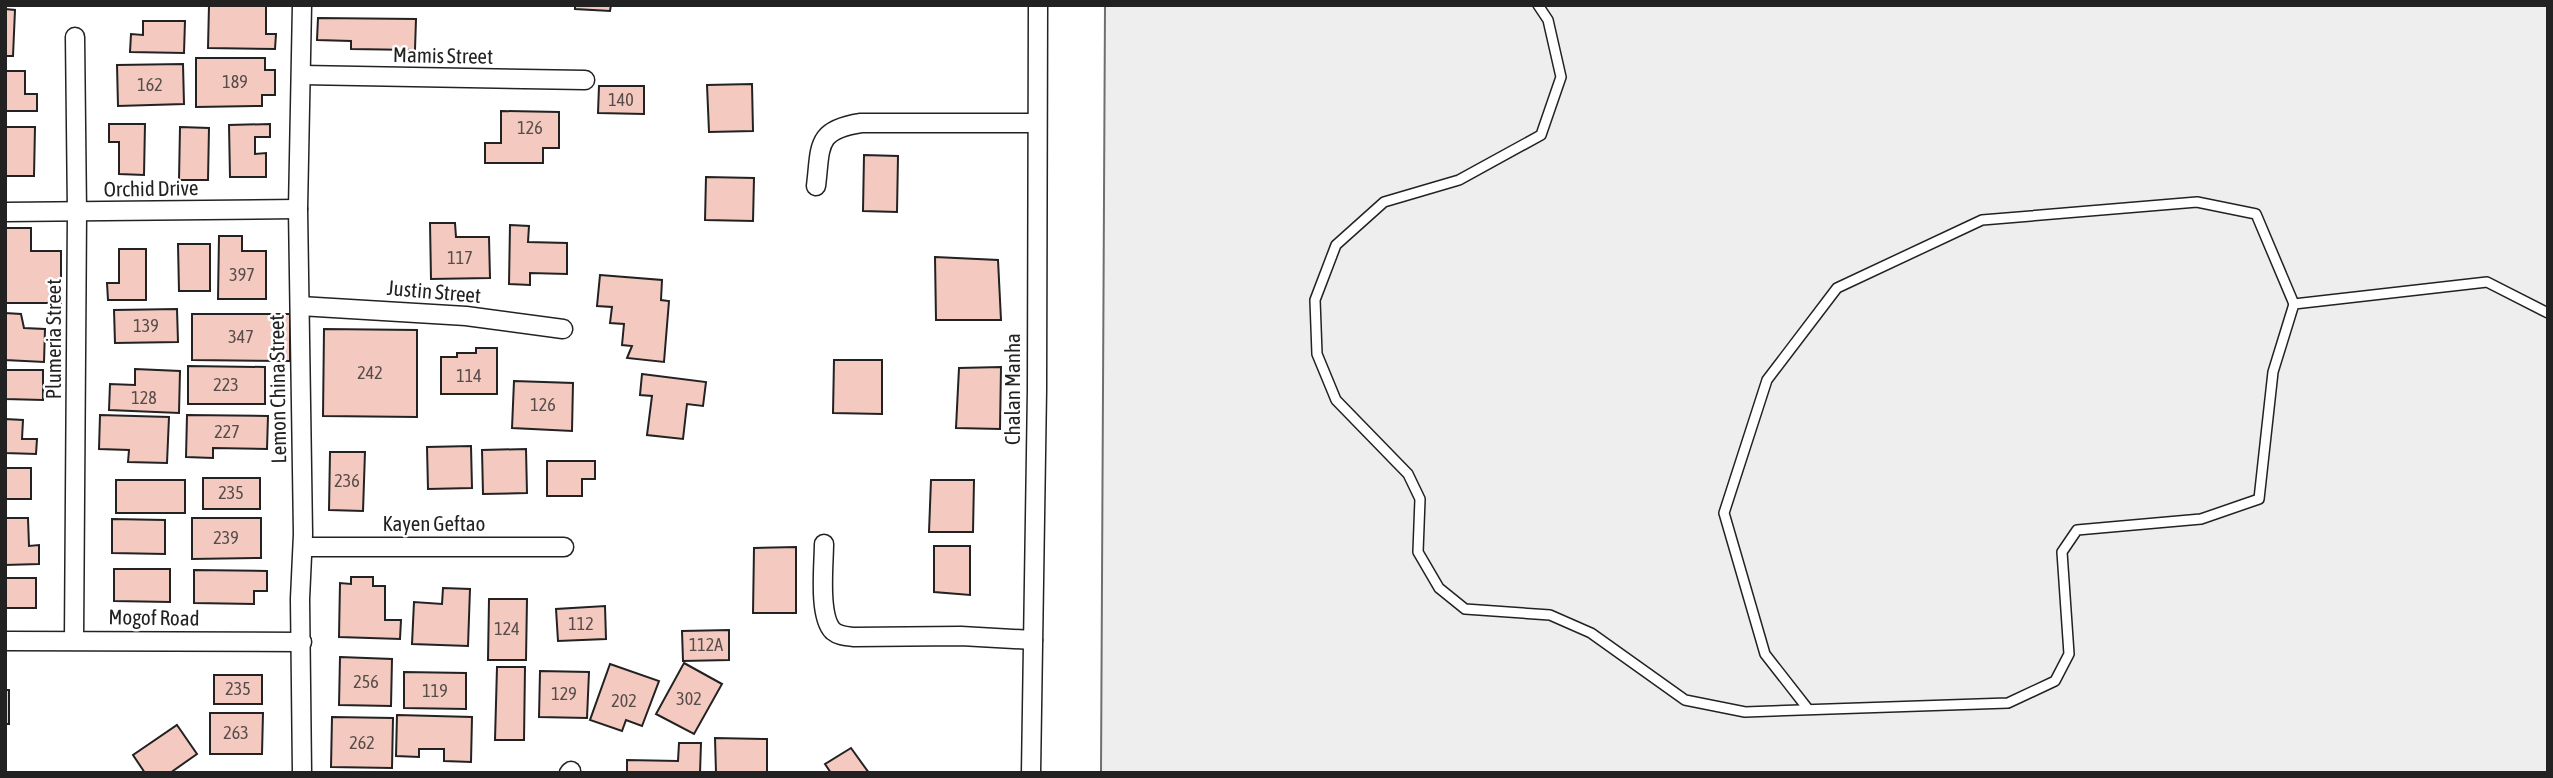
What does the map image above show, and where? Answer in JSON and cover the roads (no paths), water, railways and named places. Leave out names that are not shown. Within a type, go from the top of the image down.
[{"type":"street","name":"Lemon China Street","points":[[302,5],[298,209],[303,547],[300,599],[302,771]]},
{"type":"street","name":"Chalan Manha","points":[[1031,773],[1037,390],[1035,123],[1038,5]]},
{"type":"street","name":"Plumeria Street","points":[[74,640],[77,213],[75,37]]},
{"type":"street","name":"Mamis Street","points":[[302,75],[585,80]]},
{"type":"street","points":[[816,186],[820,151],[824,141],[830,131],[844,126],[861,123],[1035,123]]},
{"type":"street","name":"Orchid Drive","points":[[5,212],[298,209]]},
{"type":"street","name":"Justin Street","points":[[300,306],[466,316],[563,329]]},
{"type":"street","points":[[824,544],[825,609],[829,625],[839,635],[961,636],[1033,640]]},
{"type":"street","name":"Kayen Geftao","points":[[303,547],[564,547]]},
{"type":"street","name":"Mogof Road","points":[[5,641],[302,642]]},
{"type":"lane","points":[[1538,5],[1548,20],[1561,77],[1541,135],[1459,180],[1384,202],[1336,245],[1315,300],[1317,354],[1336,400],[1408,474],[1420,499],[1418,552],[1439,588],[1465,609],[1550,615],[1591,633],[1685,700],[1745,712],[2008,703],[2054,681],[2068,654],[2062,552],[2077,530],[2201,519],[2259,499],[2273,372],[2294,304],[2256,214],[2197,202],[1982,220],[1837,288],[1767,380],[1724,513],[1765,654],[1808,709]]},
{"type":"lane","points":[[2294,304],[2487,282],[2548,313]]}]
